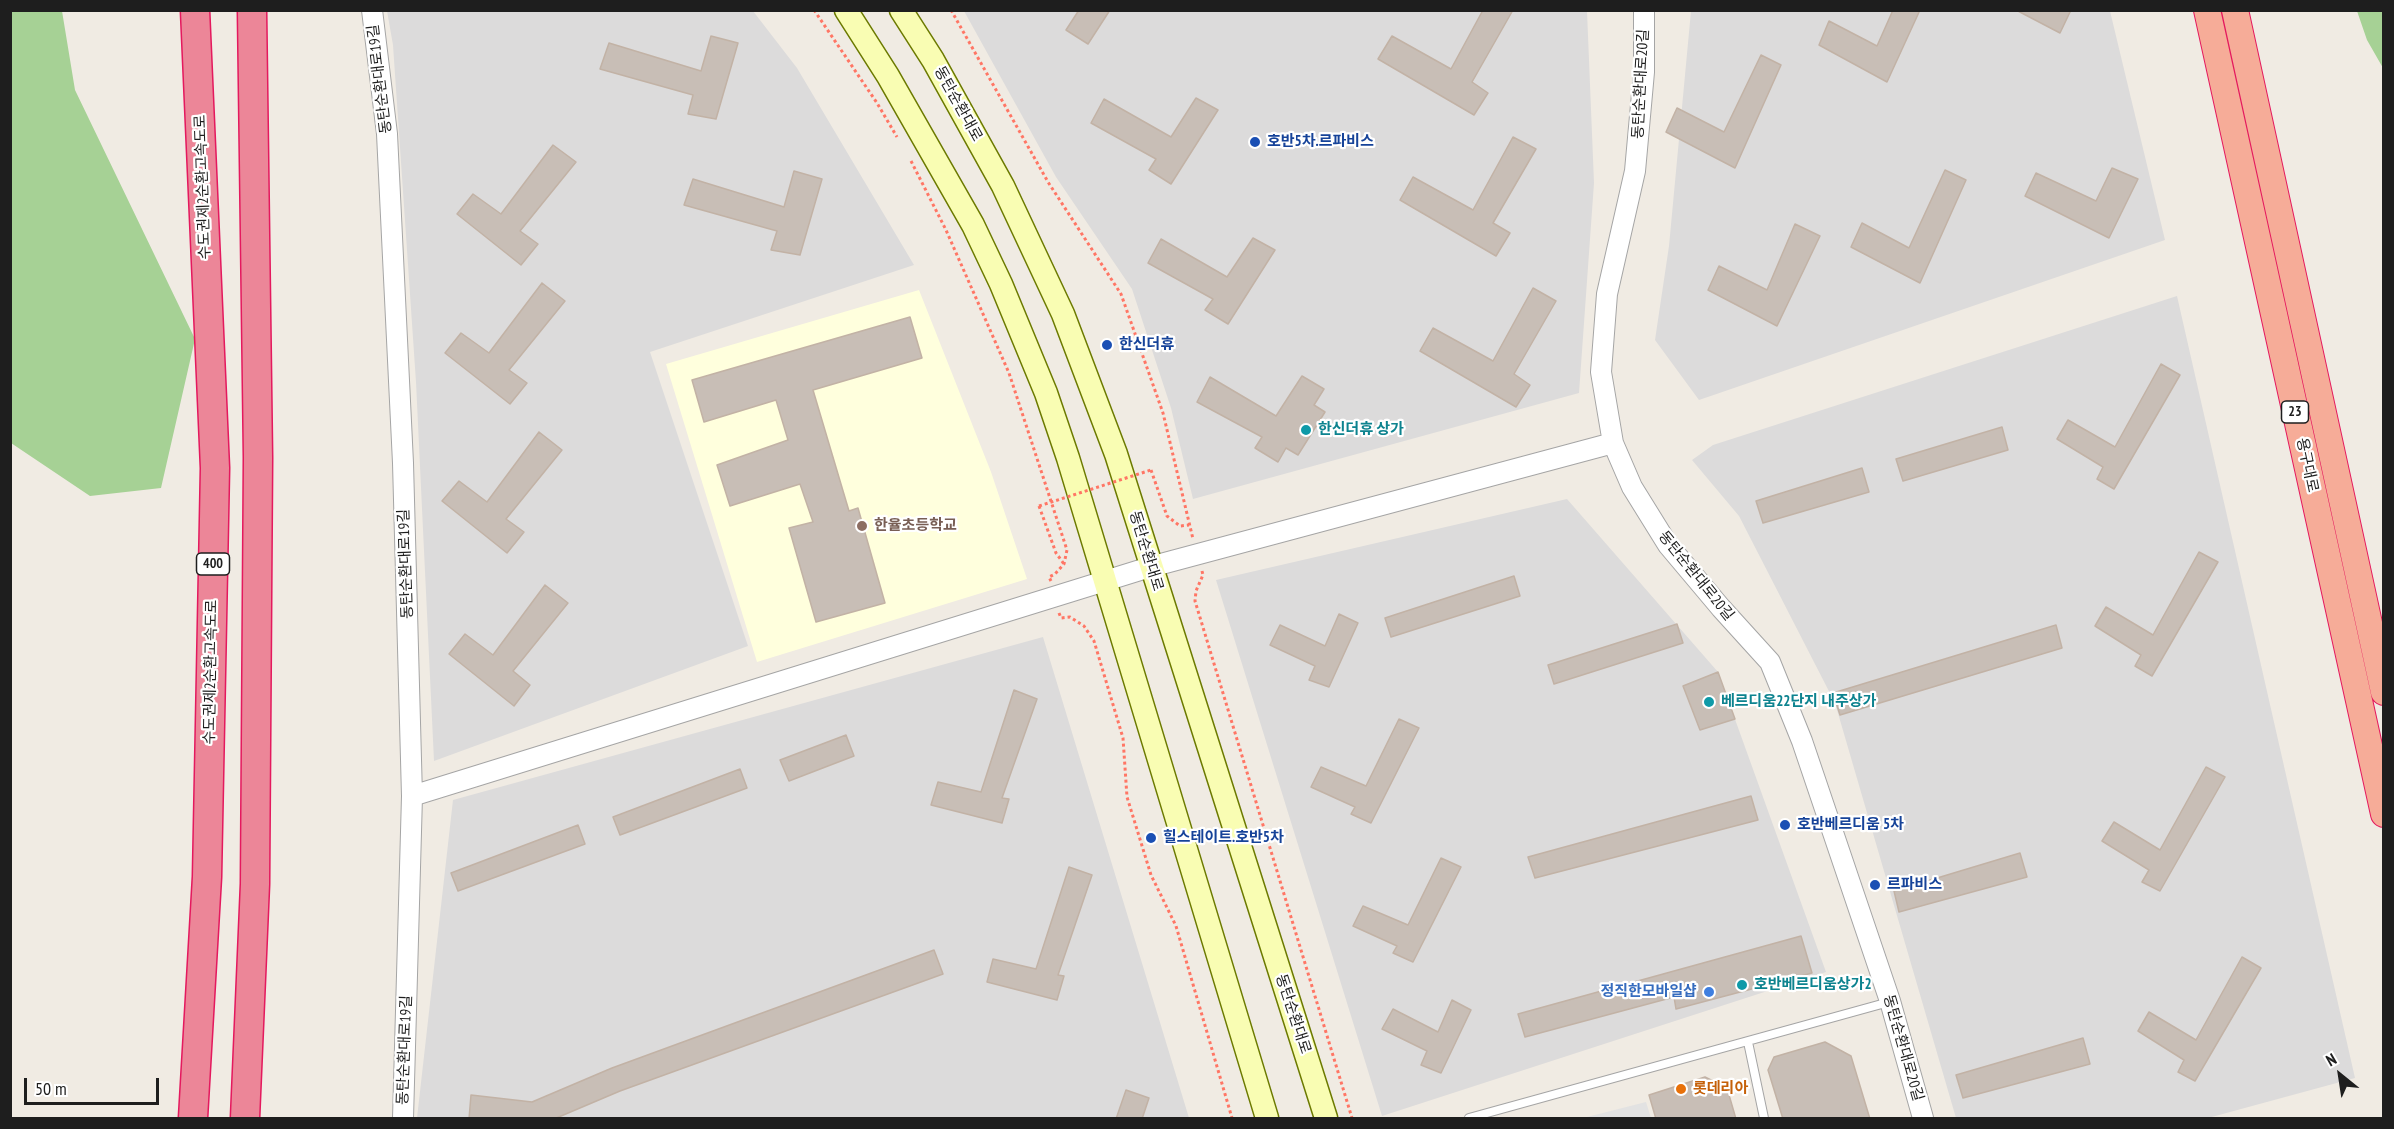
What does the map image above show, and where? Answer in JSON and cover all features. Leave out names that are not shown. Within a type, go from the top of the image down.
[{"type":"highway","name":"수도권제2순환고속도로","points":[[194,1119],[207,877],[215,468],[195,10]]},
{"type":"highway","points":[[245,1119],[255,884],[258,458],[252,10]]},
{"type":"highway","name":"용구대로","points":[[2207,10],[2384,814]]},
{"type":"highway","name":"용구대로","points":[[2235,10],[2384,692]]},
{"type":"main road","points":[[846,10],[888,76],[973,225],[1001,284],[1046,393],[1068,458],[1267,1119]]},
{"type":"main road","name":"동탄순환대로","points":[[901,10],[933,60],[1003,186],[1063,314],[1116,454],[1326,1119]]},
{"type":"street","name":"동탄순환대로19길","points":[[372,10],[388,157],[403,463],[412,796],[403,1119]]},
{"type":"street","name":"동탄순환대로20길","points":[[1644,10],[1644,72],[1635,171],[1607,294],[1601,372],[1613,443],[1632,487],[1668,545],[1720,608],[1770,662],[1802,741],[1890,1001],[1923,1119]]},
{"type":"street","points":[[412,796],[1150,567],[1613,443]]},
{"type":"lane","points":[[1469,1119],[1489,1116],[1890,1001]]},
{"type":"lane","points":[[1748,1042],[1764,1119]]},
{"type":"path","points":[[814,10],[898,138]]},
{"type":"path","points":[[951,10],[1048,182],[1121,294],[1163,413],[1189,525],[1174,524],[1167,516],[1150,470],[1039,506],[1056,553],[1064,564]]},
{"type":"path","points":[[909,156],[946,230],[1009,373],[1067,550],[1064,564],[1049,577]]},
{"type":"path","points":[[1203,575],[1196,591],[1195,601],[1352,1119]]},
{"type":"path","points":[[1061,618],[1070,617],[1076,621],[1094,641],[1123,738],[1127,797],[1151,875],[1176,926],[1232,1119]]},
{"type":"path","points":[[1088,632],[1118,624]]},
{"type":"shaded area","points":[[387,11],[753,11],[797,68],[914,265],[650,352],[748,646],[434,761],[416,382],[393,45]]},
{"type":"shaded area","points":[[964,11],[1587,11],[1594,183],[1579,393],[1193,499],[1171,408],[1132,289],[1056,177]]},
{"type":"shaded area","points":[[1691,11],[2110,11],[2165,240],[1699,400],[1655,340],[1669,246]]},
{"type":"shaded area","name":"한율초등학교","points":[[919,290],[991,472],[1027,579],[757,662],[666,364]]},
{"type":"shaded area","points":[[2177,296],[2355,1078],[2208,1118],[1956,1118],[1835,703],[1739,516],[1692,460],[1713,445]]},
{"type":"shaded area","points":[[1567,499],[1718,672],[1826,972],[1382,1116],[1216,580]]},
{"type":"shaded area","points":[[1043,637],[1189,1118],[417,1118],[453,800]]},
{"type":"shaded area","points":[[1646,1102],[1651,1118],[1583,1118]]},
{"type":"green space","points":[[10,11],[62,11],[75,90],[195,339],[161,488],[90,496],[11,443]]},
{"type":"green space","points":[[2357,11],[2383,11],[2383,68],[2367,40]]},
{"type":"building","points":[[1079,10],[1110,10],[1088,44],[1066,30]]},
{"type":"building","points":[[1483,10],[1513,10],[1472,82],[1488,93],[1474,115],[1378,59],[1392,36],[1451,69]]},
{"type":"building","points":[[1893,10],[1920,10],[1887,82],[1819,45],[1829,21],[1877,46]]},
{"type":"building","points":[[2016,10],[2071,10],[2060,33]]},
{"type":"building","points":[[711,36],[738,43],[716,119],[688,114],[693,95],[600,69],[609,43],[701,71]]},
{"type":"building","points":[[1761,55],[1781,65],[1735,168],[1666,132],[1677,108],[1724,132]]},
{"type":"building","points":[[1196,98],[1218,110],[1171,184],[1149,170],[1156,159],[1091,123],[1104,99],[1171,137]]},
{"type":"building","points":[[1513,137],[1536,149],[1493,223],[1510,233],[1496,256],[1400,200],[1413,177],[1473,210]]},
{"type":"building","points":[[553,145],[576,162],[520,231],[538,244],[521,265],[457,214],[473,194],[501,214]]},
{"type":"building","points":[[2112,168],[2138,179],[2109,238],[2025,196],[2036,173],[2096,201]]},
{"type":"building","points":[[1945,170],[1966,180],[1920,283],[1851,247],[1862,223],[1909,248]]},
{"type":"building","points":[[794,171],[822,179],[800,255],[771,250],[777,231],[684,205],[693,179],[784,207]]},
{"type":"building","points":[[1795,224],[1820,236],[1777,326],[1708,290],[1719,266],[1767,290]]},
{"type":"building","points":[[1253,238],[1275,250],[1228,324],[1205,310],[1213,299],[1148,263],[1161,239],[1227,277]]},
{"type":"building","points":[[542,283],[565,301],[509,370],[527,383],[510,404],[445,353],[461,333],[489,353]]},
{"type":"building","points":[[1533,288],[1556,301],[1514,374],[1530,385],[1516,407],[1420,351],[1433,328],[1493,361]]},
{"type":"building","points":[[910,317],[922,358],[813,390],[849,511],[858,508],[885,603],[816,622],[789,528],[813,522],[800,484],[730,506],[717,465],[788,440],[776,400],[704,422],[692,380]]},
{"type":"building","points":[[2161,364],[2180,375],[2114,489],[2097,479],[2103,467],[2057,439],[2068,420],[2115,447]]},
{"type":"building","points":[[1302,376],[1324,389],[1314,405],[1325,412],[1298,455],[1286,448],[1278,462],[1255,448],[1262,437],[1197,402],[1210,377],[1276,416]]},
{"type":"building","points":[[2002,427],[2008,450],[1903,481],[1896,459]]},
{"type":"building","points":[[539,432],[562,450],[506,519],[524,532],[507,553],[442,501],[459,481],[487,502]]},
{"type":"building","points":[[1862,468],[1869,492],[1763,523],[1756,501]]},
{"type":"building","points":[[2199,552],[2218,562],[2152,676],[2135,666],[2141,655],[2095,626],[2106,607],[2153,635]]},
{"type":"building","points":[[1514,576],[1520,596],[1391,637],[1385,618]]},
{"type":"building","points":[[545,585],[568,603],[513,671],[530,685],[514,706],[449,654],[465,634],[493,655]]},
{"type":"building","points":[[1339,614],[1358,623],[1329,687],[1309,680],[1315,666],[1270,645],[1280,625],[1325,646]]},
{"type":"building","points":[[1677,624],[1683,643],[1554,684],[1548,665]]},
{"type":"building","points":[[2056,625],[2062,648],[1840,715],[1833,693]]},
{"type":"building","name":"베르디움22단지 내주상가","points":[[1718,672],[1735,719],[1700,730],[1683,686]]},
{"type":"building","points":[[1014,690],[1037,699],[1002,798],[1009,799],[1002,823],[931,805],[938,782],[981,792]]},
{"type":"building","points":[[1399,719],[1419,728],[1371,823],[1351,814],[1355,807],[1311,787],[1321,767],[1366,786]]},
{"type":"building","points":[[846,735],[854,756],[789,781],[780,760]]},
{"type":"building","points":[[2206,767],[2225,777],[2160,891],[2142,882],[2149,870],[2102,841],[2114,822],[2160,850]]},
{"type":"building","points":[[740,769],[747,788],[620,835],[613,817]]},
{"type":"building","points":[[1751,796],[1758,820],[1535,878],[1528,857]]},
{"type":"building","points":[[578,825],[585,844],[458,891],[451,873]]},
{"type":"building","points":[[2020,853],[2027,877],[1899,912],[1894,891]]},
{"type":"building","points":[[1441,858],[1461,867],[1413,962],[1393,953],[1397,946],[1353,926],[1363,906],[1408,925]]},
{"type":"building","points":[[1069,867],[1092,875],[1058,975],[1064,976],[1057,1000],[987,982],[993,959],[1036,969]]},
{"type":"building","points":[[1801,936],[1812,973],[1676,1009],[1674,997],[1525,1037],[1518,1014]]},
{"type":"building","points":[[934,950],[943,974],[620,1091],[554,1119],[469,1119],[471,1095],[532,1102],[612,1068]]},
{"type":"building","points":[[2242,957],[2261,968],[2195,1081],[2178,1072],[2184,1060],[2138,1031],[2149,1012],[2196,1040]]},
{"type":"building","points":[[1452,1000],[1471,1010],[1441,1073],[1421,1065],[1427,1051],[1382,1029],[1393,1009],[1438,1032]]},
{"type":"building","points":[[2083,1038],[2090,1064],[1963,1098],[1956,1075]]},
{"type":"building","points":[[1825,1042],[1851,1056],[1870,1119],[1783,1119],[1768,1070],[1774,1057]]},
{"type":"building","points":[[1705,1077],[1727,1088],[1736,1119],[1656,1119],[1649,1095]]},
{"type":"building","points":[[1126,1090],[1149,1098],[1142,1119],[1116,1119]]},
{"type":"place","name":"호반5차.르파비스","points":[[1255,142]]},
{"type":"place","name":"한신더휴","points":[[1107,345]]},
{"type":"place","name":"한신더휴 상가","points":[[1306,430]]},
{"type":"place","name":"한율초등학교","points":[[862,526]]},
{"type":"place","name":"베르디움22단지 내주상가","points":[[1709,702]]},
{"type":"place","name":"호반베르디움 5차","points":[[1785,825]]},
{"type":"place","name":"힐스테이트.호반5차","points":[[1151,838]]},
{"type":"place","name":"르파비스","points":[[1875,885]]},
{"type":"place","name":"호반베르디움상가2","points":[[1742,985]]},
{"type":"place","name":"정직한모바일샵","points":[[1709,992]]},
{"type":"place","name":"롯데리아","points":[[1681,1089]]}]
